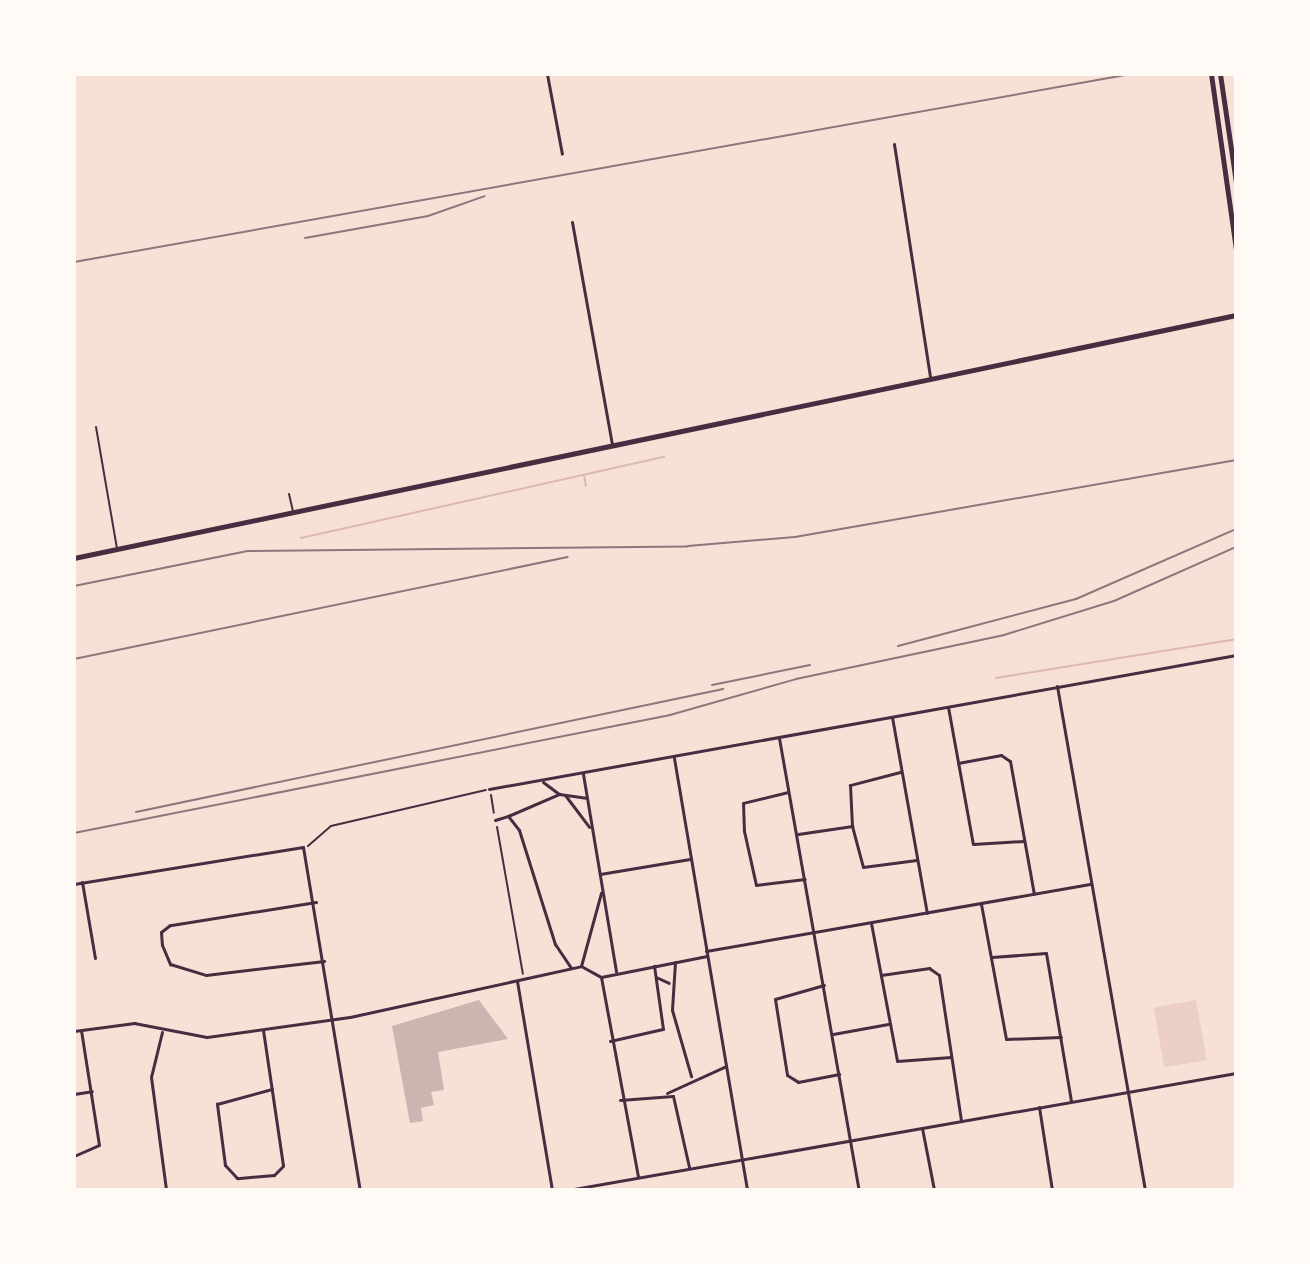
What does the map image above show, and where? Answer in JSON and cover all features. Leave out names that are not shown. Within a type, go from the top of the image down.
[{"type":"main road","points":[[1211,74],[1236,249]]},
{"type":"main road","points":[[1220,74],[1236,183]]},
{"type":"main road","points":[[74,558],[930,376],[1236,315]]},
{"type":"street","points":[[547,74],[562,154]]},
{"type":"street","points":[[894,144],[930,376]]},
{"type":"street","points":[[572,222],[612,445]]},
{"type":"street","points":[[489,789],[1236,655]]},
{"type":"street","points":[[1057,686],[1145,1190]]},
{"type":"street","points":[[948,707],[974,846],[1024,841]]},
{"type":"street","points":[[892,717],[927,913]]},
{"type":"street","points":[[779,738],[816,932],[859,1190]]},
{"type":"street","points":[[674,758],[747,1190]]},
{"type":"street","points":[[958,763],[1009,759],[1034,894]]},
{"type":"street","points":[[902,772],[850,785],[852,826],[863,867],[917,860]]},
{"type":"street","points":[[583,774],[616,971]]},
{"type":"street","points":[[542,781],[562,795],[591,830]]},
{"type":"street","points":[[790,792],[743,803],[744,831],[756,885],[805,879]]},
{"type":"street","points":[[495,820],[562,795],[586,798]]},
{"type":"street","points":[[508,816],[538,877],[557,948],[572,968]]},
{"type":"street","points":[[798,834],[852,826]]},
{"type":"street","points":[[74,884],[305,849],[316,902],[360,1190]]},
{"type":"street","points":[[600,874],[690,859]]},
{"type":"street","points":[[82,882],[95,958]]},
{"type":"street","points":[[601,977],[616,971],[675,962],[816,932],[1091,884]]},
{"type":"street","points":[[581,966],[602,890]]},
{"type":"street","points":[[316,902],[170,925],[161,932],[162,945],[170,964],[206,975],[324,961]]},
{"type":"street","points":[[981,904],[1008,1042],[1061,1037]]},
{"type":"street","points":[[871,923],[888,1024],[899,1062],[951,1057]]},
{"type":"street","points":[[992,957],[1043,950],[1071,1101]]},
{"type":"street","points":[[675,962],[669,983],[691,1076]]},
{"type":"street","points":[[74,1031],[134,1023],[207,1037],[333,1019],[581,966],[601,977]]},
{"type":"street","points":[[610,1041],[663,1029],[654,966]]},
{"type":"street","points":[[881,975],[937,972],[961,1120]]},
{"type":"street","points":[[601,977],[620,1100],[638,1178]]},
{"type":"street","points":[[656,977],[669,983]]},
{"type":"street","points":[[517,980],[552,1190]]},
{"type":"street","points":[[825,985],[779,995],[775,1002],[790,1079],[839,1074]]},
{"type":"street","points":[[833,1034],[888,1024]]},
{"type":"street","points":[[74,1156],[99,1145],[81,1030]]},
{"type":"street","points":[[162,1030],[151,1077],[166,1190]]},
{"type":"street","points":[[263,1030],[272,1089],[283,1166],[274,1175],[237,1178],[225,1165],[217,1104],[272,1089]]},
{"type":"street","points":[[620,1100],[667,1093],[691,1076],[726,1067]]},
{"type":"street","points":[[568,1190],[1236,1073]]},
{"type":"street","points":[[74,1094],[92,1091]]},
{"type":"street","points":[[667,1093],[677,1102],[689,1168]]},
{"type":"street","points":[[1039,1107],[1052,1190]]},
{"type":"street","points":[[922,1128],[934,1190]]},
{"type":"lane","points":[[96,427],[118,550]]},
{"type":"lane","points":[[289,494],[293,513]]},
{"type":"path","points":[[305,849],[331,826],[489,789],[523,975],[517,980]]},
{"type":"shaded area","points":[[1196,1000],[1207,1060],[1164,1068],[1154,1007]]},
{"type":"building","points":[[479,1000],[508,1039],[438,1052],[444,1090],[431,1092],[434,1105],[421,1108],[423,1121],[410,1123],[392,1026]]},
{"type":"waterway","points":[[301,538],[664,457]]},
{"type":"waterway","points":[[584,475],[586,486]]},
{"type":"waterway","points":[[996,678],[1236,639]]},
{"type":"railway","points":[[74,262],[1132,74]]},
{"type":"railway","points":[[305,238],[428,216],[485,196]]},
{"type":"railway","points":[[74,586],[247,551],[688,546],[795,537],[1236,460]]},
{"type":"railway","points":[[898,646],[1076,599],[1236,529]]},
{"type":"railway","points":[[74,833],[670,715],[796,679],[1004,635],[1114,601],[1236,547]]},
{"type":"railway","points":[[74,659],[568,557]]},
{"type":"railway","points":[[712,685],[810,665]]},
{"type":"railway","points":[[136,812],[723,689]]}]
